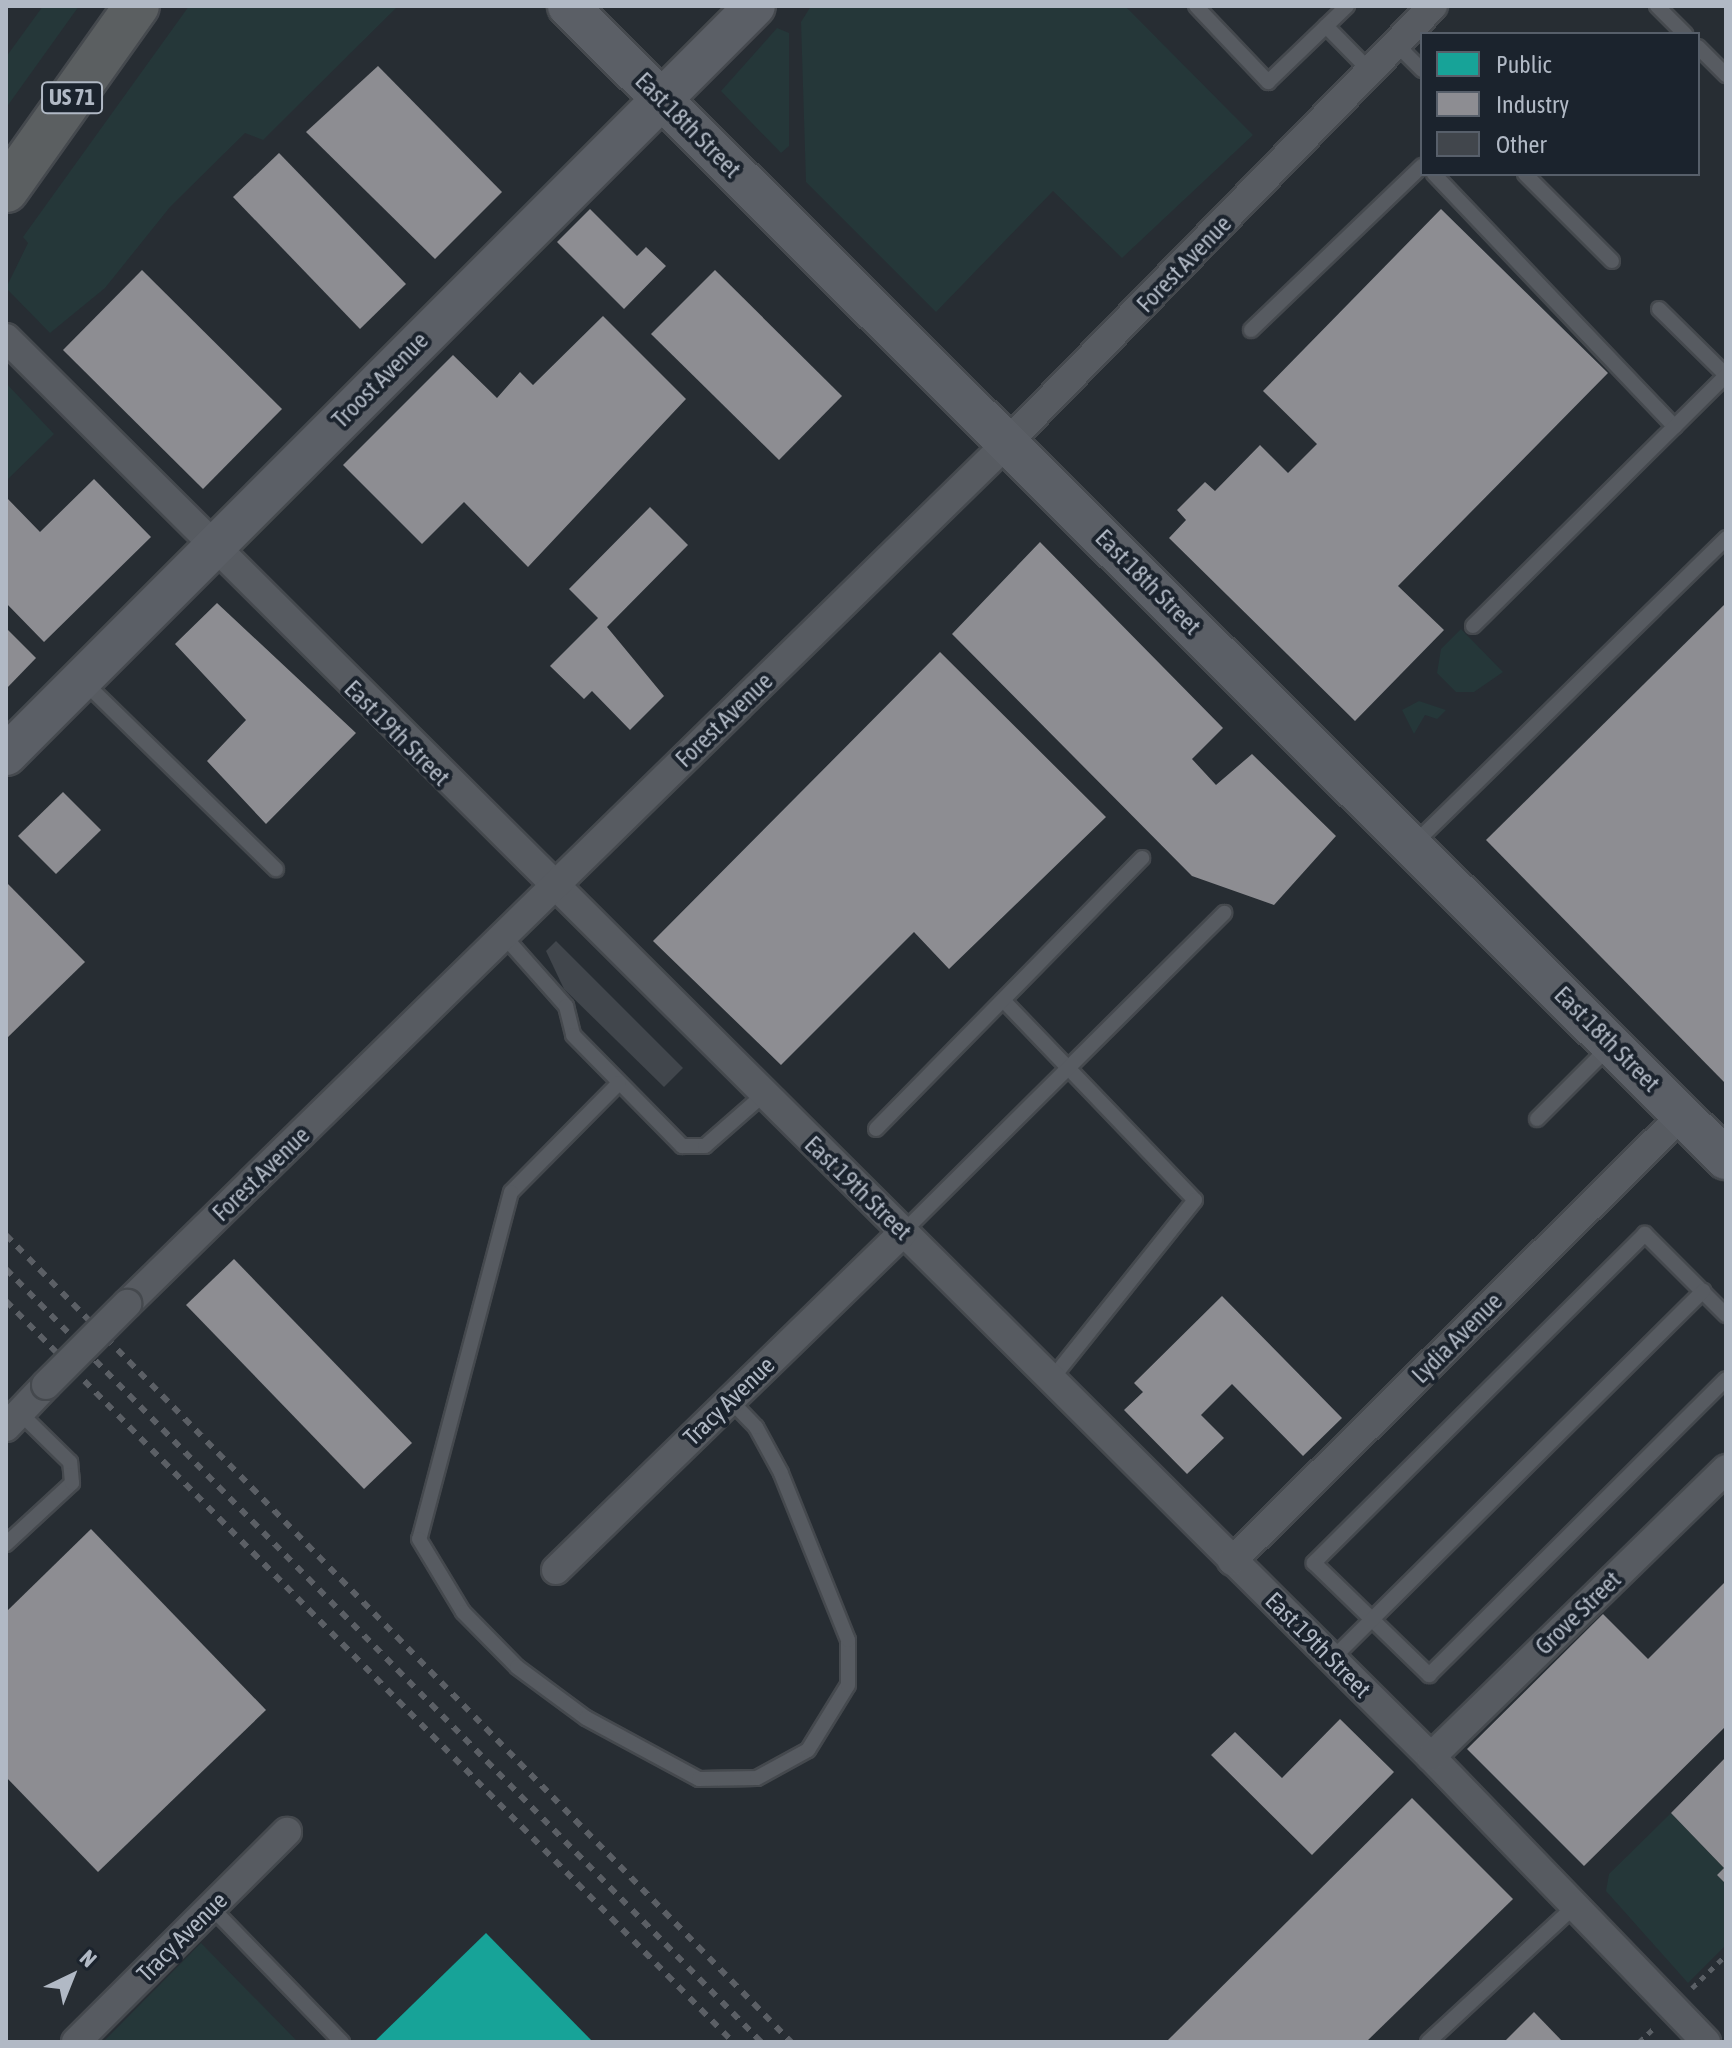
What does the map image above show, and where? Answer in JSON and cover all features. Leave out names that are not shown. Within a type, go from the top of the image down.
[{"type":"highway","name":"US 71","points":[[6,190],[137,6]]},
{"type":"main road","name":"East 18th Street","points":[[568,6],[1726,1159]]},
{"type":"main road","name":"Troost Avenue","points":[[6,755],[755,6]]},
{"type":"street","name":"Forest Avenue","points":[[13,1420],[127,1304],[1007,443],[1433,6]]},
{"type":"street","name":"East 19th Street","points":[[6,338],[552,889],[903,1232],[1431,1757],[1706,2042]]},
{"type":"street","name":"Lydia Avenue","points":[[1232,1561],[1683,1114]]},
{"type":"street","name":"Tracy Avenue","points":[[556,1570],[903,1232]]},
{"type":"street","name":"Grove Street","points":[[1431,1757],[1726,1469]]},
{"type":"street","name":"Tracy Avenue","points":[[76,2042],[287,1832]]},
{"type":"lane","points":[[1196,6],[1268,82],[1347,6]]},
{"type":"lane","points":[[1657,6],[1683,32]]},
{"type":"lane","points":[[1326,26],[1370,71]]},
{"type":"lane","points":[[1396,44],[1420,68]]},
{"type":"lane","points":[[1700,49],[1726,75]]},
{"type":"lane","points":[[1251,330],[1420,168]]},
{"type":"lane","points":[[1436,176],[1675,427]]},
{"type":"lane","points":[[1527,176],[1612,261]]},
{"type":"lane","points":[[1473,626],[1726,376],[1659,309]]},
{"type":"lane","points":[[1412,845],[1726,538]]},
{"type":"lane","points":[[82,680],[276,869]]},
{"type":"lane","points":[[876,1129],[1142,858]]},
{"type":"lane","points":[[903,1232],[1224,913]]},
{"type":"lane","points":[[504,936],[566,1006],[573,1035],[619,1083],[694,1151],[763,1095]]},
{"type":"lane","points":[[1003,1000],[1195,1200],[1051,1380]]},
{"type":"lane","points":[[1537,1119],[1612,1044]]},
{"type":"lane","points":[[619,1083],[511,1192],[419,1539],[463,1612],[517,1667],[586,1718],[699,1779],[757,1778],[808,1750],[848,1685],[848,1640],[781,1473],[756,1427],[730,1400]]},
{"type":"lane","points":[[1725,1383],[1429,1675],[1314,1563],[1645,1234],[1726,1315]]},
{"type":"lane","points":[[1332,1659],[1703,1291]]},
{"type":"lane","points":[[6,1544],[72,1483],[70,1462],[13,1420]]},
{"type":"lane","points":[[1428,2042],[1575,1906]]},
{"type":"lane","points":[[212,1908],[342,2042]]},
{"type":"path","points":[[1689,1992],[1726,1955]]},
{"type":"path","points":[[1639,2042],[1659,2023]]},
{"type":"shaded area","points":[[43,6],[79,6],[6,108],[6,57]]},
{"type":"shaded area","points":[[189,6],[398,6],[263,140],[245,133],[170,207],[105,288],[50,333],[6,288],[28,243],[23,237]]},
{"type":"shaded area","points":[[811,6],[1125,6],[1253,135],[1122,258],[1053,191],[936,312],[806,182],[801,22]]},
{"type":"shaded area","points":[[777,28],[789,33],[789,146],[781,153],[721,91]]},
{"type":"shaded area","points":[[6,383],[54,434],[6,481]]},
{"type":"shaded area","points":[[1461,629],[1503,672],[1474,692],[1456,692],[1437,673],[1441,649]]},
{"type":"shaded area","points":[[1419,701],[1446,710],[1437,719],[1425,715],[1414,734],[1402,710]]},
{"type":"shaded area","points":[[1671,1813],[1724,1868],[1717,1875],[1726,1884],[1726,1945],[1688,1983],[1606,1891],[1609,1874]]},
{"type":"shaded area","points":[[201,1943],[298,2042],[103,2042]]},
{"type":"building: Public","points":[[486,1933],[593,2042],[374,2042]]},
{"type":"building: Industry","points":[[378,66],[502,192],[435,259],[306,132]]},
{"type":"building: Industry","points":[[279,153],[406,284],[360,329],[233,197]]},
{"type":"building: Industry","points":[[590,209],[637,256],[646,247],[666,266],[624,309],[557,242]]},
{"type":"building: Industry","points":[[1441,209],[1608,373],[1398,586],[1444,630],[1355,721],[1169,538],[1186,520],[1177,510],[1205,482],[1215,491],[1260,445],[1288,473],[1317,444],[1263,391]]},
{"type":"building: Industry","points":[[142,270],[282,409],[203,489],[63,350]]},
{"type":"building: Industry","points":[[715,270],[842,396],[779,460],[651,334]]},
{"type":"building: Industry","points":[[603,316],[686,399],[528,567],[464,502],[422,544],[343,465],[453,355],[497,398],[520,372],[533,385]]},
{"type":"building: Industry","points":[[94,479],[151,537],[44,642],[6,603],[6,497],[40,532]]},
{"type":"building: Industry","points":[[650,507],[688,545],[607,627],[664,696],[630,730],[592,691],[584,699],[550,666],[598,618],[569,589]]},
{"type":"building: Industry","points":[[1040,542],[1223,728],[1192,759],[1216,785],[1252,754],[1336,836],[1274,905],[1192,876],[952,634]]},
{"type":"building: Industry","points":[[217,603],[356,733],[266,824],[207,761],[246,720],[175,644]]},
{"type":"building: Industry","points":[[1726,603],[1726,1084],[1486,840]]},
{"type":"building: Industry","points":[[6,628],[36,658],[6,689]]},
{"type":"building: Industry","points":[[940,652],[1106,817],[949,969],[914,932],[781,1065],[653,941]]},
{"type":"building: Industry","points":[[63,792],[101,830],[56,874],[18,836]]},
{"type":"building: Industry","points":[[6,882],[85,962],[6,1039]]},
{"type":"building: Industry","points":[[234,1259],[412,1443],[364,1489],[186,1305]]},
{"type":"building: Industry","points":[[1222,1296],[1342,1418],[1303,1456],[1232,1384],[1201,1415],[1224,1438],[1187,1474],[1124,1410],[1143,1392],[1134,1383]]},
{"type":"building: Industry","points":[[91,1529],[266,1710],[98,1872],[6,1777],[6,1612]]},
{"type":"building: Industry","points":[[1726,1581],[1726,1726],[1584,1866],[1467,1749],[1603,1614],[1648,1659]]},
{"type":"building: Industry","points":[[1340,1719],[1394,1772],[1312,1855],[1211,1755],[1235,1732],[1282,1778]]},
{"type":"building: Industry","points":[[1726,1757],[1726,1884],[1717,1875],[1724,1868],[1671,1813]]},
{"type":"building: Industry","points":[[1412,1798],[1513,1899],[1366,2042],[1168,2040]]},
{"type":"building: Industry","points":[[1534,2012],[1563,2042],[1504,2042]]},
{"type":"building: Other","points":[[556,941],[683,1068],[664,1087],[564,989],[546,951]]},
{"type":"railway","points":[[6,1235],[791,2042]]},
{"type":"railway","points":[[6,1269],[761,2042]]},
{"type":"railway","points":[[6,1301],[733,2042]]}]
